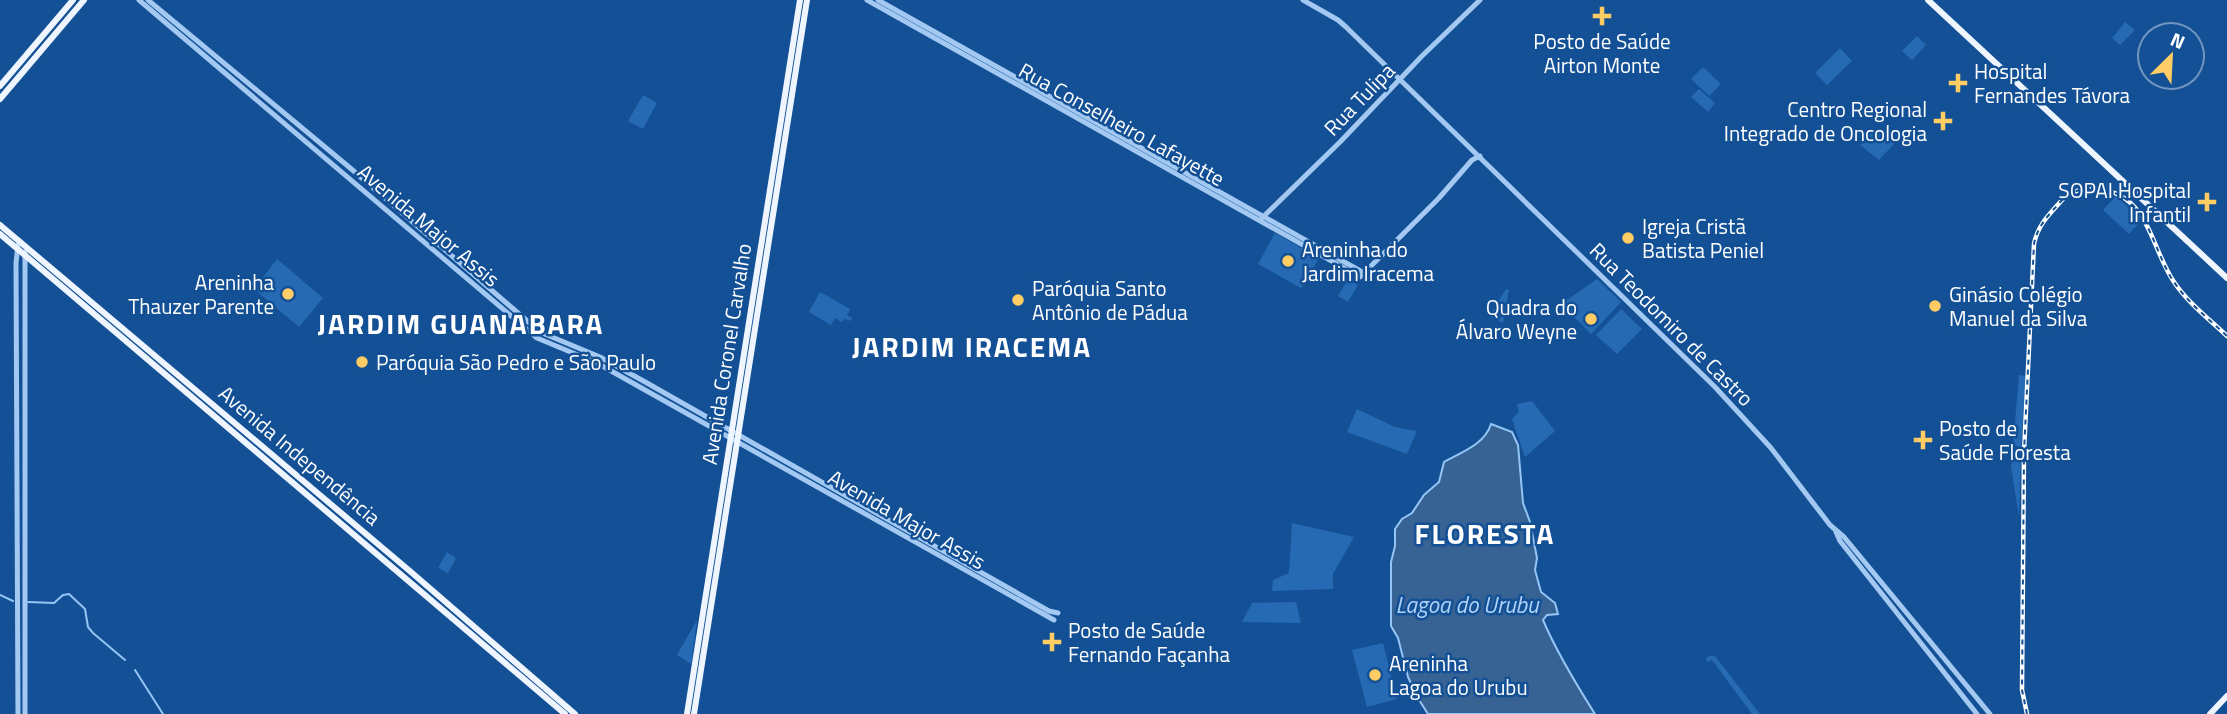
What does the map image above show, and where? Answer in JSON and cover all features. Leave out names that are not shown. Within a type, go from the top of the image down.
[{"type":"main road","points":[[0,86],[73,0]]},
{"type":"main road","points":[[0,99],[84,0]]},
{"type":"main road","name":"Avenida Coronel Carvalho","points":[[687,714],[800,0]]},
{"type":"main road","name":"Avenida Coronel Carvalho","points":[[695,714],[807,0]]},
{"type":"main road","points":[[1928,0],[2227,278]]},
{"type":"main road","points":[[61,14],[68,19]]},
{"type":"main road","name":"Avenida Independência","points":[[0,225],[22,248],[562,712]]},
{"type":"main road","name":"Avenida Independência","points":[[0,234],[22,248],[411,572],[575,714]]},
{"type":"main road","points":[[2210,714],[2227,696]]},
{"type":"main road","points":[[2216,714],[2227,702]]},
{"type":"street","name":"Avenida Major Assis","points":[[139,0],[292,119],[540,332],[600,357],[1054,620]]},
{"type":"street","name":"Avenida Major Assis","points":[[148,0],[157,12],[286,125],[537,338],[597,363],[731,433]]},
{"type":"street","name":"Rua Conselheiro Lafayette","points":[[867,0],[1262,218]]},
{"type":"street","name":"Rua Conselheiro Lafayette","points":[[878,0],[1362,275],[1472,160],[1480,156]]},
{"type":"street","name":"Rua Teodomiro de Castro","points":[[1303,0],[1338,20],[1667,338],[1771,448],[1836,532]]},
{"type":"street","name":"Rua Tulipa","points":[[1262,218],[1480,0]]},
{"type":"street","points":[[286,125],[292,119]]},
{"type":"street","points":[[402,222],[408,216]]},
{"type":"street","points":[[22,248],[22,713]]},
{"type":"street","points":[[21,474],[22,248]]},
{"type":"street","name":"Avenida Major Assis","points":[[739,438],[1049,611],[1058,613]]},
{"type":"street","points":[[1836,532],[1844,537],[1990,714]]},
{"type":"street","points":[[1836,532],[1840,541],[1977,714]]},
{"type":"street","points":[[1912,632],[1919,627]]},
{"type":"street","points":[[560,701],[562,712]]},
{"type":"shaded area","points":[[2125,22],[2135,30],[2120,45],[2112,38]]},
{"type":"shaded area","points":[[1917,36],[1926,45],[1912,60],[1902,51]]},
{"type":"shaded area","points":[[1840,48],[1852,61],[1827,85],[1815,73]]},
{"type":"shaded area","points":[[1703,67],[1721,84],[1709,96],[1691,79]]},
{"type":"shaded area","points":[[1699,89],[1715,103],[1708,112],[1691,97]]},
{"type":"shaded area","points":[[643,95],[657,103],[643,129],[628,121]]},
{"type":"shaded area","points":[[1875,129],[1895,143],[1879,160],[1860,145]]},
{"type":"shaded area","points":[[2116,196],[2142,220],[2129,234],[2103,210]]},
{"type":"shaded area","name":"Areninha do Jardim Iracema","points":[[1275,233],[1319,258],[1301,288],[1258,264]]},
{"type":"shaded area","name":"Areninha Thauzer Parente","points":[[277,259],[323,298],[299,327],[254,289]]},
{"type":"shaded area","points":[[1348,279],[1358,285],[1348,302],[1338,296]]},
{"type":"shaded area","name":"Quadra do Álvaro Weyne","points":[[1597,279],[1621,302],[1591,334],[1561,304]]},
{"type":"shaded area","points":[[1506,289],[1509,290],[1503,323],[1489,316]]},
{"type":"shaded area","points":[[820,292],[850,309],[847,315],[852,318],[851,321],[845,319],[841,322],[835,318],[831,325],[809,312]]},
{"type":"shaded area","points":[[1621,309],[1642,329],[1617,354],[1596,335]]},
{"type":"shaded area","points":[[2019,375],[2026,376],[2021,448],[2013,445]]},
{"type":"shaded area","points":[[1532,401],[1555,431],[1525,457],[1512,419],[1519,412],[1517,404]]},
{"type":"shaded area","points":[[1357,409],[1395,427],[1417,431],[1407,454],[1347,432]]},
{"type":"shaded area","points":[[2012,452],[2023,455],[2019,517],[2011,467]]},
{"type":"shaded area","points":[[1292,523],[1354,537],[1333,574],[1333,589],[1272,591],[1273,580],[1289,573]]},
{"type":"shaded area","points":[[447,552],[456,558],[448,573],[438,568]]},
{"type":"shaded area","points":[[1296,602],[1301,623],[1242,622],[1252,603]]},
{"type":"shaded area","points":[[697,620],[691,664],[677,655]]},
{"type":"shaded area","name":"Areninha Lagoa do Urubu","points":[[1383,643],[1397,699],[1367,707],[1352,650]]},
{"type":"shaded area","points":[[1709,656],[1715,656],[1760,714],[1752,714],[1712,660],[1707,662]]},
{"type":"water","name":"Lagoa do Urubu","points":[[1491,424],[1512,432],[1518,445],[1523,503],[1537,558],[1535,570],[1541,592],[1555,603],[1558,614],[1547,615],[1543,620],[1595,714],[1428,714],[1408,677],[1398,638],[1391,626],[1391,562],[1395,529],[1439,482],[1444,462],[1478,442]]},
{"type":"waterway","points":[[28,602],[54,603],[63,595],[69,594],[85,609],[88,627],[93,633],[125,660]]},
{"type":"waterway","points":[[0,595],[13,601]]},
{"type":"waterway","points":[[135,670],[163,714]]},
{"type":"railway","points":[[2027,714],[2022,690],[2024,452],[2034,244],[2041,225],[2068,194],[2076,191],[2110,191],[2125,198],[2145,222],[2174,282],[2227,336]]},
{"type":"place","name":"Posto de Saúde Airton Monte","points":[[1602,16]]},
{"type":"place","name":"Hospital Fernandes Távora","points":[[1958,83]]},
{"type":"place","name":"Centro Regional Integrado de Oncologia","points":[[1943,121]]},
{"type":"place","name":"SOPAI Hospital Infantil","points":[[2207,202]]},
{"type":"place","name":"Igreja Cristã Batista Peniel","points":[[1628,238]]},
{"type":"place","name":"Areninha do Jardim Iracema","points":[[1288,261]]},
{"type":"place","name":"Areninha Thauzer Parente","points":[[288,294]]},
{"type":"place","name":"Paróquia Santo Antônio de Pádua","points":[[1018,300]]},
{"type":"place","name":"Ginásio Colégio Manuel da Silva","points":[[1935,306]]},
{"type":"place","name":"Quadra do Álvaro Weyne","points":[[1591,319]]},
{"type":"place","name":"Paróquia São Pedro e São Paulo","points":[[362,362]]},
{"type":"place","name":"Posto de Saúde Floresta","points":[[1923,440]]},
{"type":"place","name":"Posto de Saúde Fernando Façanha","points":[[1052,642]]},
{"type":"place","name":"Areninha Lagoa do Urubu","points":[[1375,675]]},
{"type":"district","name":"JARDIM GUANABARA","points":[[461,323]]},
{"type":"district","name":"JARDIM IRACEMA","points":[[972,346]]},
{"type":"district","name":"FLORESTA","points":[[1485,533]]}]
